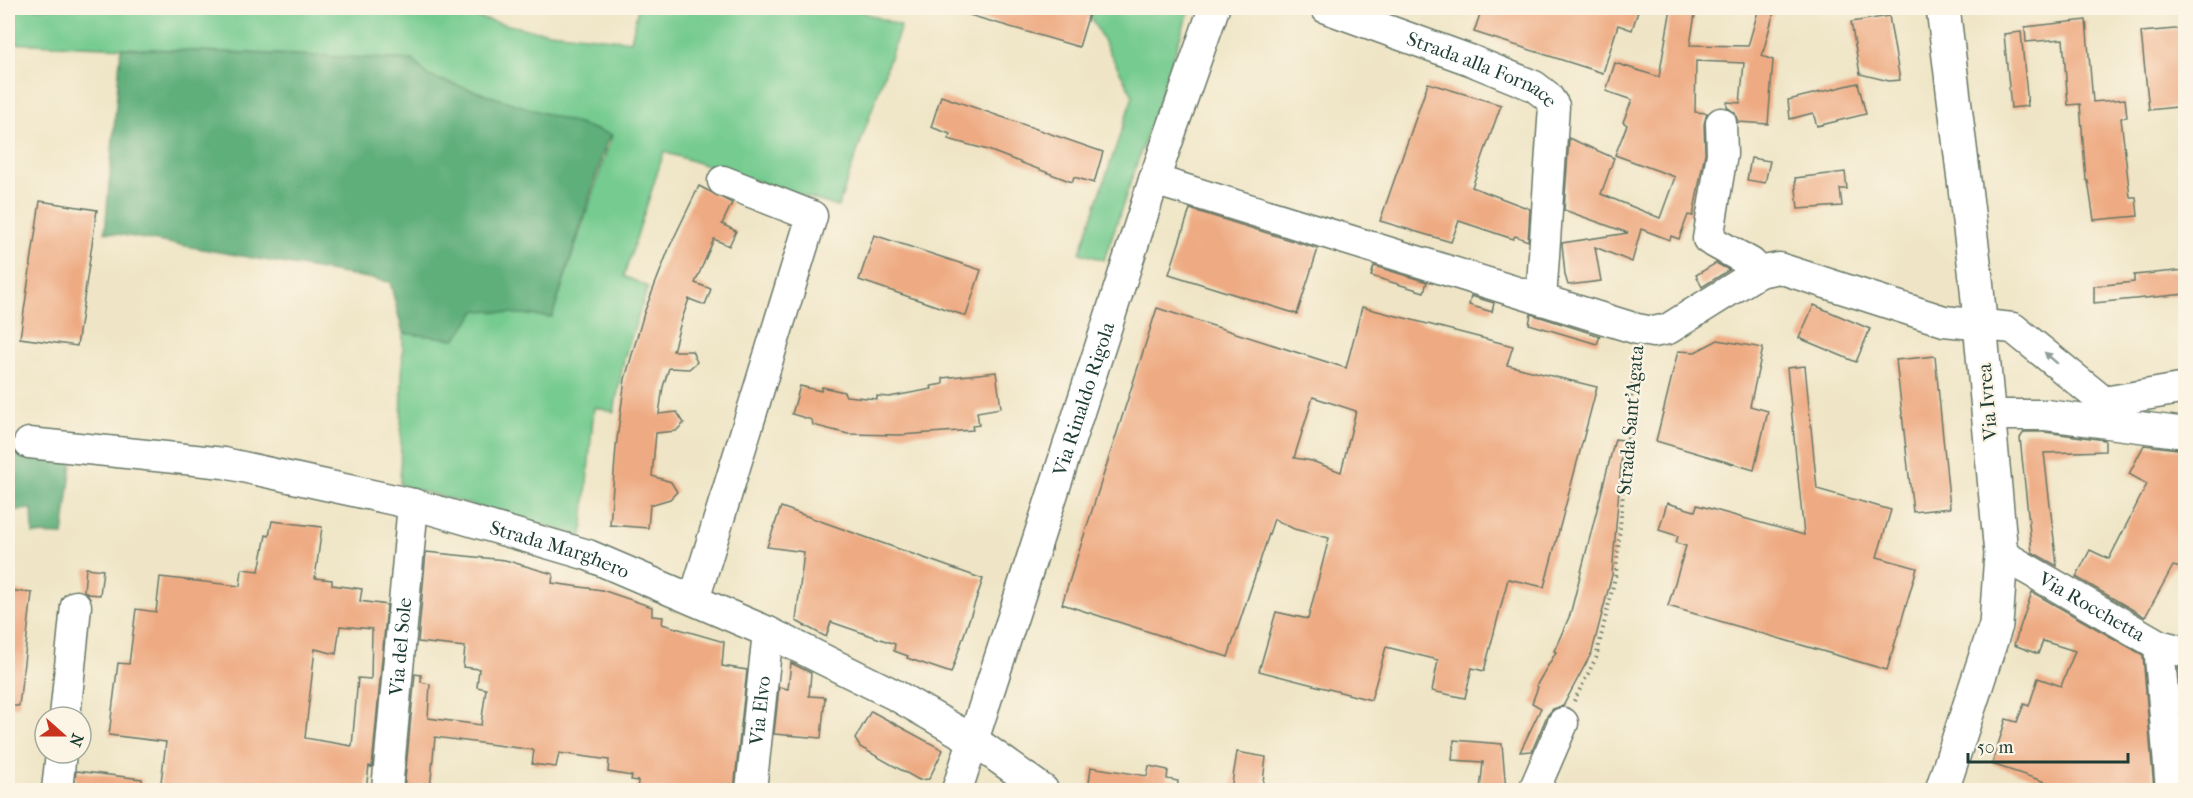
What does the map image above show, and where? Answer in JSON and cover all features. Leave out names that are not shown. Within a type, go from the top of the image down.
[{"type":"main road","name":"Via Ivrea","points":[[1942,790],[1996,625],[2001,554],[1980,324],[1943,8]]},
{"type":"street","name":"Via Rinaldo Rigola","points":[[957,790],[1154,180],[1214,8]]},
{"type":"street","name":"Strada alla Fornace","points":[[1326,8],[1470,60],[1534,86],[1547,96],[1554,106],[1541,300]]},
{"type":"street","points":[[1721,123],[1722,154],[1708,239],[1750,264],[1759,272]]},
{"type":"street","points":[[1154,180],[1637,329]]},
{"type":"street","points":[[694,600],[812,216],[723,181]]},
{"type":"street","name":"Strada Sant'Agata","points":[[1637,329],[1653,332],[1668,328],[1759,272],[1779,268],[1944,321],[2013,328],[2126,424]]},
{"type":"street","points":[[2046,415],[2094,395],[2186,388]]},
{"type":"street","points":[[1989,414],[2046,415],[2186,433]]},
{"type":"street","name":"Strada Marghero","points":[[29,443],[224,463],[413,504],[588,555],[768,632],[897,696],[973,740],[1043,790]]},
{"type":"street","name":"Via del Sole","points":[[387,790],[413,504]]},
{"type":"street","name":"Via Rocchetta","points":[[2001,554],[2172,649]]},
{"type":"street","points":[[65,705],[76,606]]},
{"type":"street","name":"Via Elvo","points":[[751,790],[768,632]]},
{"type":"street","points":[[2171,790],[2172,649]]},
{"type":"street","points":[[1534,790],[1563,723]]},
{"type":"street","points":[[57,790],[60,765]]},
{"type":"path","name":"Strada Sant'Agata","points":[[1563,723],[1596,658],[1616,573],[1637,329]]},
{"type":"green space","points":[[8,8],[434,8],[531,30],[631,41],[638,8],[852,8],[901,26],[838,207],[664,152],[624,276],[648,287],[624,359],[614,412],[594,407],[582,536],[400,485],[403,333],[455,339],[477,310],[552,317],[612,135],[428,76],[413,60],[8,43]]},
{"type":"green space","points":[[1104,8],[1190,8],[1104,260],[1080,253],[1133,96],[1089,14]]},
{"type":"green space","points":[[121,48],[413,60],[428,76],[612,135],[607,141],[552,317],[477,310],[455,339],[403,333],[390,282],[105,232]]},
{"type":"green space","points":[[8,454],[72,463],[63,535],[33,534],[32,509],[8,511]]},
{"type":"building","points":[[960,8],[1068,8],[1089,14],[1079,47],[959,12]]},
{"type":"building","points":[[1482,8],[1639,8],[1632,30],[1618,25],[1603,73],[1474,32]]},
{"type":"building","points":[[1671,8],[1696,8],[1690,45],[1748,46],[1759,8],[1775,8],[1762,56],[1773,60],[1768,124],[1738,122],[1735,113],[1727,107],[1727,102],[1740,103],[1744,63],[1696,61],[1695,112],[1707,113],[1704,124],[1705,153],[1693,216],[1688,215],[1679,239],[1671,236],[1670,240],[1641,229],[1632,262],[1595,247],[1601,281],[1568,285],[1562,243],[1628,233],[1564,210],[1569,138],[1614,158],[1601,194],[1660,218],[1675,177],[1615,155],[1627,125],[1623,122],[1632,100],[1606,91],[1615,63],[1659,77]]},
{"type":"building","points":[[1889,16],[1900,80],[1889,81],[1860,74],[1851,22]]},
{"type":"building","points":[[2086,20],[2093,102],[2125,99],[2127,117],[2121,118],[2130,197],[2136,197],[2138,216],[2094,220],[2086,180],[2080,104],[2068,105],[2063,39],[2026,42],[2025,27]]},
{"type":"building","points":[[2186,28],[2186,106],[2149,110],[2141,32]]},
{"type":"building","points":[[2021,32],[2028,106],[2011,108],[2004,34]]},
{"type":"building","points":[[1428,83],[1501,105],[1472,187],[1530,209],[1528,241],[1515,236],[1513,239],[1459,221],[1451,242],[1380,221]]},
{"type":"building","points":[[1858,83],[1866,114],[1817,126],[1813,113],[1790,119],[1788,100]]},
{"type":"building","points":[[941,96],[1103,152],[1094,183],[1074,177],[1072,182],[988,150],[948,139],[950,134],[931,127]]},
{"type":"building","points":[[1751,158],[1770,161],[1765,183],[1747,180]]},
{"type":"building","points":[[1845,172],[1847,189],[1840,189],[1842,206],[1798,209],[1795,178]]},
{"type":"building","points":[[699,186],[732,203],[722,224],[736,231],[729,246],[714,239],[695,283],[711,289],[705,305],[689,299],[681,322],[673,351],[692,351],[697,362],[689,369],[669,368],[663,387],[659,414],[677,412],[684,423],[676,431],[656,433],[652,476],[671,482],[677,492],[670,499],[650,505],[648,528],[610,525],[616,447],[625,379],[644,313],[670,246]]},
{"type":"building","points":[[40,201],[97,210],[77,346],[20,338]]},
{"type":"building","points":[[1190,209],[1318,249],[1297,314],[1169,274]]},
{"type":"building","points":[[874,235],[981,270],[966,316],[859,280]]},
{"type":"building","points":[[1716,263],[1729,270],[1702,287],[1696,275]]},
{"type":"building","points":[[1374,266],[1427,282],[1424,292],[1371,276]]},
{"type":"building","points":[[2186,270],[2186,294],[2094,303],[2094,286],[2134,282],[2134,275]]},
{"type":"building","points":[[1471,296],[1494,303],[1492,312],[1469,305]]},
{"type":"building","points":[[1814,305],[1870,329],[1856,362],[1799,338]]},
{"type":"building","points":[[1362,307],[1513,346],[1507,365],[1597,387],[1544,587],[1508,579],[1484,671],[1472,668],[1465,698],[1432,691],[1438,660],[1386,647],[1371,700],[1259,671],[1276,612],[1308,619],[1329,538],[1294,529],[1274,519],[1228,657],[1062,604],[1157,308],[1346,368]],"holes":[[[1313,397],[1356,411],[1341,472],[1312,461],[1294,458]]]},
{"type":"building","points":[[1531,314],[1600,336],[1597,344],[1529,324]]},
{"type":"building","points":[[1718,340],[1763,348],[1750,406],[1768,411],[1754,470],[1656,441],[1678,351],[1695,352]]},
{"type":"building","points":[[1935,356],[1950,508],[1913,512],[1896,360]]},
{"type":"building","points":[[1805,366],[1817,489],[1891,510],[1877,557],[1917,568],[1887,670],[1668,606],[1686,546],[1676,543],[1678,536],[1659,530],[1667,503],[1695,511],[1697,505],[1804,535],[1787,368]]},
{"type":"building","points":[[996,372],[1001,408],[977,412],[979,425],[972,426],[973,430],[900,435],[848,434],[813,425],[812,420],[792,414],[800,386],[821,391],[822,387],[844,392],[846,396],[877,399],[877,396],[889,397],[932,389],[931,386],[943,384],[943,378]]},
{"type":"building","points":[[2024,432],[2045,432],[2105,440],[2105,451],[2044,453],[2057,566],[2032,552],[2020,438]]},
{"type":"building","points":[[1615,439],[1623,440],[1612,575],[1592,652],[1563,706],[1553,709],[1547,716],[1532,751],[1520,752],[1541,708],[1532,703],[1538,687],[1536,686],[1556,652],[1554,651],[1570,615]]},
{"type":"building","points":[[2144,445],[2186,450],[2186,569],[2173,566],[2145,617],[2076,577],[2090,550],[2109,559],[2147,484],[2129,474]]},
{"type":"building","points":[[781,507],[983,579],[951,673],[907,658],[908,656],[894,651],[895,644],[831,622],[826,637],[796,621],[804,552],[767,547]]},
{"type":"building","points":[[272,521],[322,527],[315,578],[332,580],[332,585],[362,589],[360,601],[387,605],[372,767],[369,766],[366,790],[160,790],[166,742],[109,735],[118,663],[129,664],[136,609],[156,612],[160,577],[240,586],[242,569],[259,571],[266,535],[269,536]],"holes":[[[340,626],[372,629],[371,679],[358,678],[352,746],[305,738],[315,649],[336,654]]]},
{"type":"building","points":[[426,552],[505,560],[553,574],[552,583],[602,590],[652,607],[652,616],[663,617],[662,624],[724,642],[722,666],[747,670],[734,790],[637,790],[638,781],[631,780],[632,776],[608,772],[609,760],[559,753],[556,767],[532,764],[534,750],[435,737],[430,790],[404,790],[415,674],[421,675],[421,682],[430,684],[428,718],[481,725],[486,689],[477,687],[479,669],[463,667],[465,647],[418,642]]},
{"type":"building","points":[[86,568],[103,570],[100,595],[88,594],[84,591]]},
{"type":"building","points":[[8,590],[32,593],[19,706],[8,706]]},
{"type":"building","points":[[2032,592],[2143,655],[2154,790],[2069,790],[1992,764],[2006,719],[2017,722],[2024,704],[2029,706],[2038,678],[2061,686],[2075,651],[2043,641],[2038,654],[2014,645]]},
{"type":"building","points":[[791,663],[811,673],[809,696],[825,697],[821,738],[774,734],[779,687],[788,689]]},
{"type":"building","points":[[2178,668],[2186,669],[2186,756]]},
{"type":"building","points":[[871,711],[943,750],[929,779],[919,780],[860,747],[855,739]]},
{"type":"building","points":[[1454,740],[1502,744],[1506,790],[1480,790],[1483,762],[1452,760]]},
{"type":"building","points":[[1237,752],[1266,757],[1262,790],[1231,790]]},
{"type":"building","points":[[1149,766],[1168,770],[1167,779],[1178,781],[1177,790],[1100,790],[1089,783],[1091,767],[1147,776]]},
{"type":"building","points":[[76,771],[142,779],[142,790],[74,790]]}]
